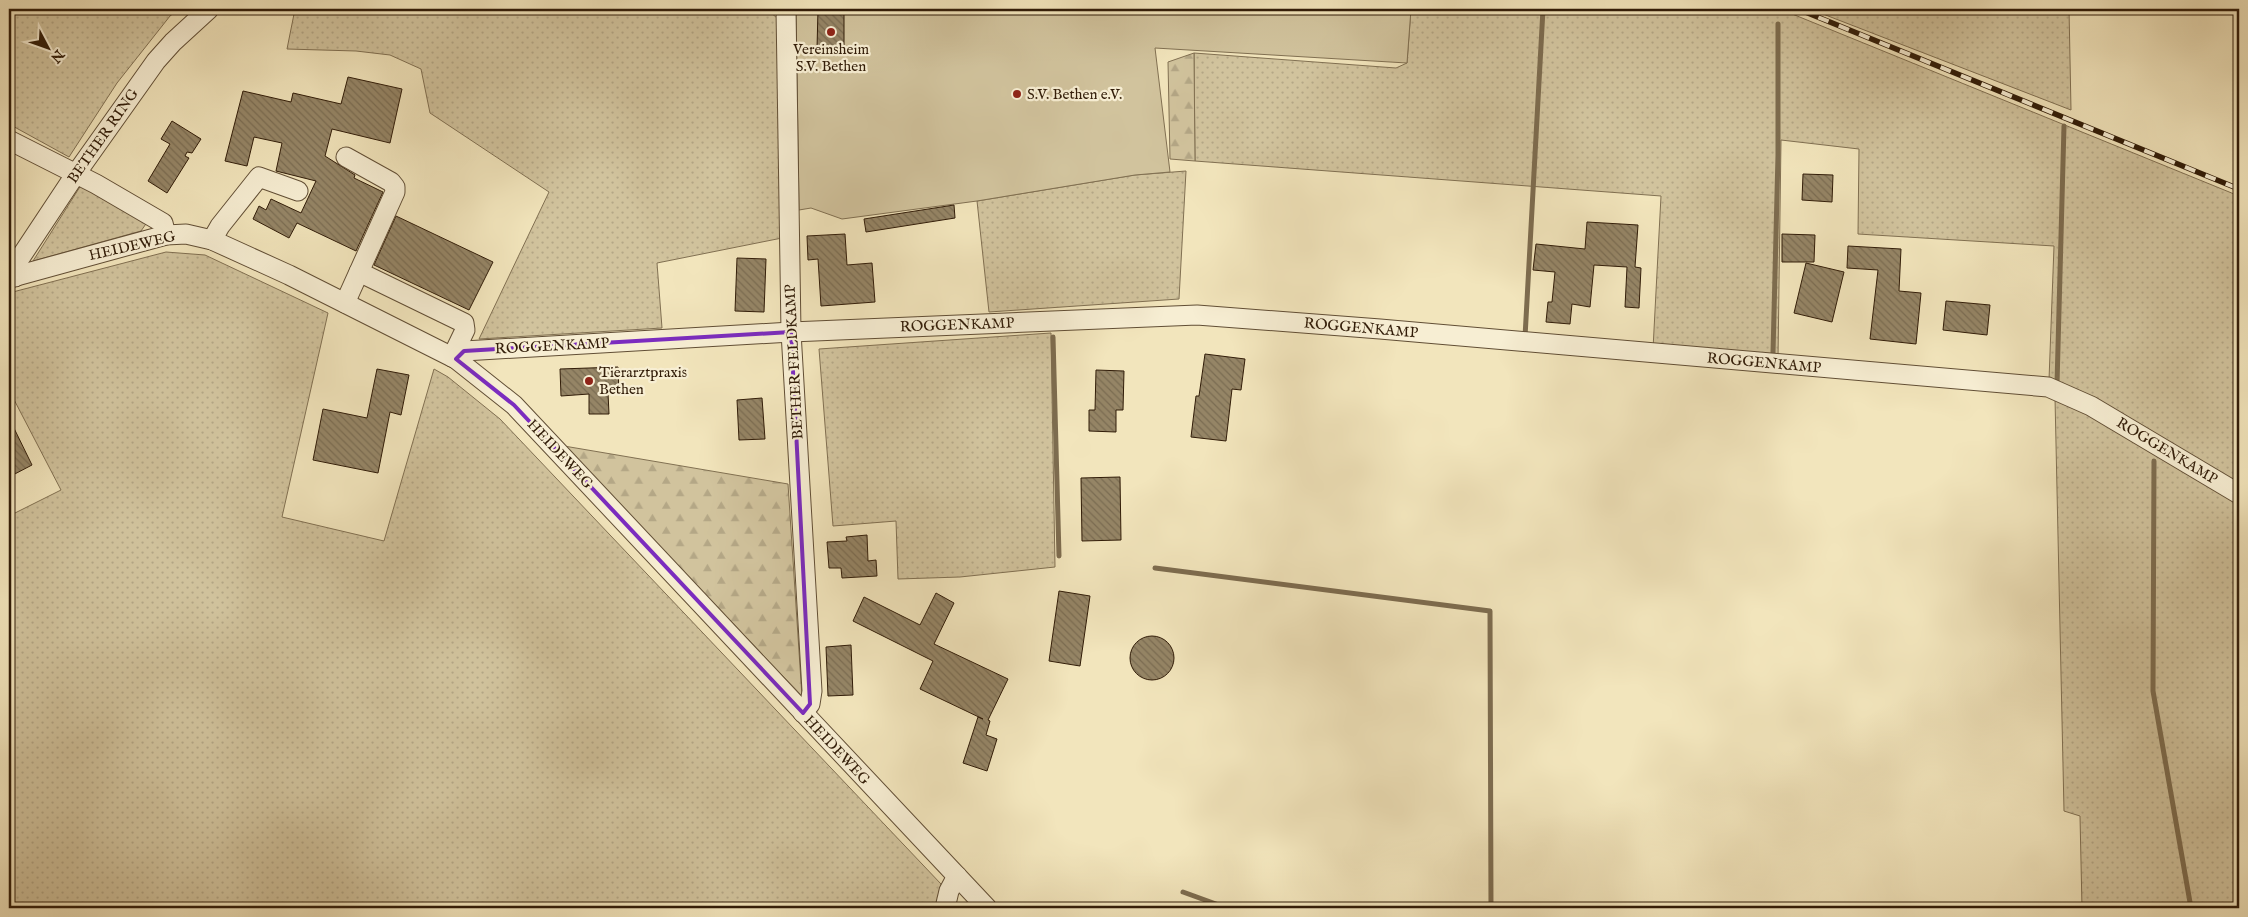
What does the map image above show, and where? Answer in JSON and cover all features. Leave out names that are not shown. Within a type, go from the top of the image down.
[{"type":"street","name":"BETHER RING","points":[[12,277],[16,264],[75,174],[156,61],[173,42],[209,9]]},
{"type":"street","name":"BETHER FELDKAMP","points":[[786,9],[791,332],[812,691],[810,704],[803,713]]},
{"type":"street","points":[[9,140],[96,184],[163,223],[166,235]]},
{"type":"street","points":[[345,303],[395,192],[395,187],[391,182],[346,157]]},
{"type":"street","points":[[212,240],[220,226],[259,177],[298,191]]},
{"type":"street","name":"HEIDEWEG","points":[[12,277],[166,235],[186,234],[212,240],[289,275],[454,358],[514,405],[987,908]]},
{"type":"street","points":[[359,272],[464,323],[465,330],[454,358]]},
{"type":"street","name":"ROGGENKAMP","points":[[454,358],[464,351],[791,332],[1198,315],[2048,387],[2091,406],[2239,494]]},
{"type":"street","points":[[945,908],[949,891],[957,876]]},
{"type":"highlighted area","points":[[791,332],[810,704],[803,713],[514,405],[456,359],[464,351]]},
{"type":"green space","points":[[13,9],[179,9],[170,16],[117,83],[69,157],[9,124],[9,16]]},
{"type":"green space","points":[[295,9],[767,9],[778,19],[782,238],[657,263],[662,328],[479,339],[549,192],[430,113],[421,69],[390,55],[356,51],[287,49]]},
{"type":"green space","points":[[796,9],[1411,9],[1407,63],[1155,48],[1170,172],[1135,175],[977,201],[842,219],[811,208],[799,210]]},
{"type":"green space","points":[[1411,9],[1780,9],[2239,196],[2239,488],[2049,380],[2054,246],[1858,234],[1859,149],[1781,140],[1778,359],[1653,349],[1661,196],[1195,161],[1194,53],[1396,68],[1407,63]]},
{"type":"green space","points":[[1810,9],[2069,9],[2071,110]]},
{"type":"green space","points":[[1194,53],[1195,161],[1170,159],[1168,62]]},
{"type":"green space","points":[[1186,171],[1179,299],[989,312],[977,201],[1135,175]]},
{"type":"green space","points":[[83,182],[150,218],[141,231],[33,261]]},
{"type":"green space","points":[[166,252],[205,255],[328,313],[282,517],[384,541],[434,369],[448,377],[500,419],[941,884],[935,908],[9,908],[9,516],[61,490],[9,390],[9,293]]},
{"type":"green space","points":[[1051,333],[1055,567],[960,577],[898,579],[896,521],[833,526],[819,349]]},
{"type":"green space","points":[[2055,398],[2089,413],[2239,505],[2239,908],[2082,908],[2080,816],[2064,811]]},
{"type":"green space","points":[[564,446],[788,484],[802,696]]},
{"type":"building","name":"Vereinsheim S.V. Bethen","points":[[818,9],[844,9],[844,49],[817,49]]},
{"type":"building","points":[[348,77],[402,89],[390,143],[332,129],[325,156],[355,175],[354,178],[383,192],[356,251],[297,223],[289,238],[253,219],[259,206],[266,210],[271,199],[301,213],[316,181],[276,171],[282,143],[254,137],[247,166],[225,161],[243,91],[291,102],[293,93],[341,104]]},
{"type":"building","points":[[172,121],[201,139],[192,153],[187,152],[185,156],[189,158],[167,193],[148,181],[170,144],[161,139]]},
{"type":"building","points":[[1803,174],[1833,175],[1832,202],[1802,200]]},
{"type":"building","points":[[954,205],[955,218],[866,232],[864,219]]},
{"type":"building","points":[[396,216],[493,262],[469,310],[374,265]]},
{"type":"building","points":[[1587,222],[1638,225],[1635,267],[1641,268],[1639,308],[1625,307],[1627,267],[1594,265],[1590,307],[1572,304],[1570,324],[1546,322],[1548,302],[1552,302],[1555,272],[1533,270],[1536,244],[1585,249]]},
{"type":"building","points":[[845,234],[847,265],[872,263],[875,302],[821,306],[818,259],[808,260],[807,236]]},
{"type":"building","points":[[1782,234],[1815,235],[1814,262],[1782,262]]},
{"type":"building","points":[[1848,246],[1901,249],[1899,291],[1921,293],[1916,344],[1870,339],[1878,270],[1847,268]]},
{"type":"building","points":[[737,258],[766,259],[764,312],[735,311]]},
{"type":"building","points":[[1806,263],[1844,272],[1832,322],[1794,313]]},
{"type":"building","points":[[1946,301],[1990,305],[1987,335],[1943,330]]},
{"type":"building","points":[[1205,354],[1245,359],[1241,390],[1232,389],[1226,441],[1191,437],[1196,396],[1199,396]]},
{"type":"building","name":"Tierarztpraxis Bethen","points":[[618,367],[619,393],[608,393],[609,414],[589,414],[589,394],[561,396],[560,369]]},
{"type":"building","points":[[377,369],[409,375],[401,415],[390,412],[378,473],[313,460],[323,409],[367,418]]},
{"type":"building","points":[[1096,370],[1124,371],[1123,410],[1116,410],[1116,432],[1089,431],[1089,410],[1095,410]]},
{"type":"building","points":[[762,398],[765,439],[739,440],[737,400]]},
{"type":"building","points":[[9,418],[32,465],[9,477]]},
{"type":"building","points":[[1120,477],[1121,540],[1082,541],[1081,478]]},
{"type":"building","points":[[867,535],[868,561],[876,560],[877,576],[842,578],[841,568],[829,568],[827,542],[847,541],[846,537]]},
{"type":"building","points":[[1059,591],[1090,596],[1080,666],[1049,661]]},
{"type":"building","points":[[936,593],[954,603],[934,644],[1008,679],[988,720],[990,721],[986,735],[997,739],[987,771],[963,763],[978,717],[983,719],[920,689],[933,661],[853,621],[864,597],[920,625]]},
{"type":"building","points":[[1156,636],[1168,642],[1173,649],[1173,667],[1168,674],[1161,679],[1148,680],[1140,677],[1133,670],[1130,654],[1133,646],[1140,639]]},
{"type":"building","points":[[851,645],[853,695],[828,696],[826,647]]},
{"type":"waterway","points":[[1525,337],[1543,9]]},
{"type":"waterway","points":[[1773,353],[1778,155],[1778,24]]},
{"type":"waterway","points":[[2057,384],[2064,126]]},
{"type":"waterway","points":[[1053,337],[1059,556]]},
{"type":"waterway","points":[[2154,461],[2153,691],[2191,908]]},
{"type":"waterway","points":[[1155,568],[1490,611],[1491,908]]},
{"type":"waterway","points":[[1183,892],[1227,908]]},
{"type":"railway","points":[[1798,9],[2239,189]]},
{"type":"place","name":"Vereinsheim S.V. Bethen","points":[[831,32]]},
{"type":"place","name":"S.V. Bethen e.V.","points":[[1017,94]]},
{"type":"place","name":"Tierarztpraxis Bethen","points":[[589,381]]}]
